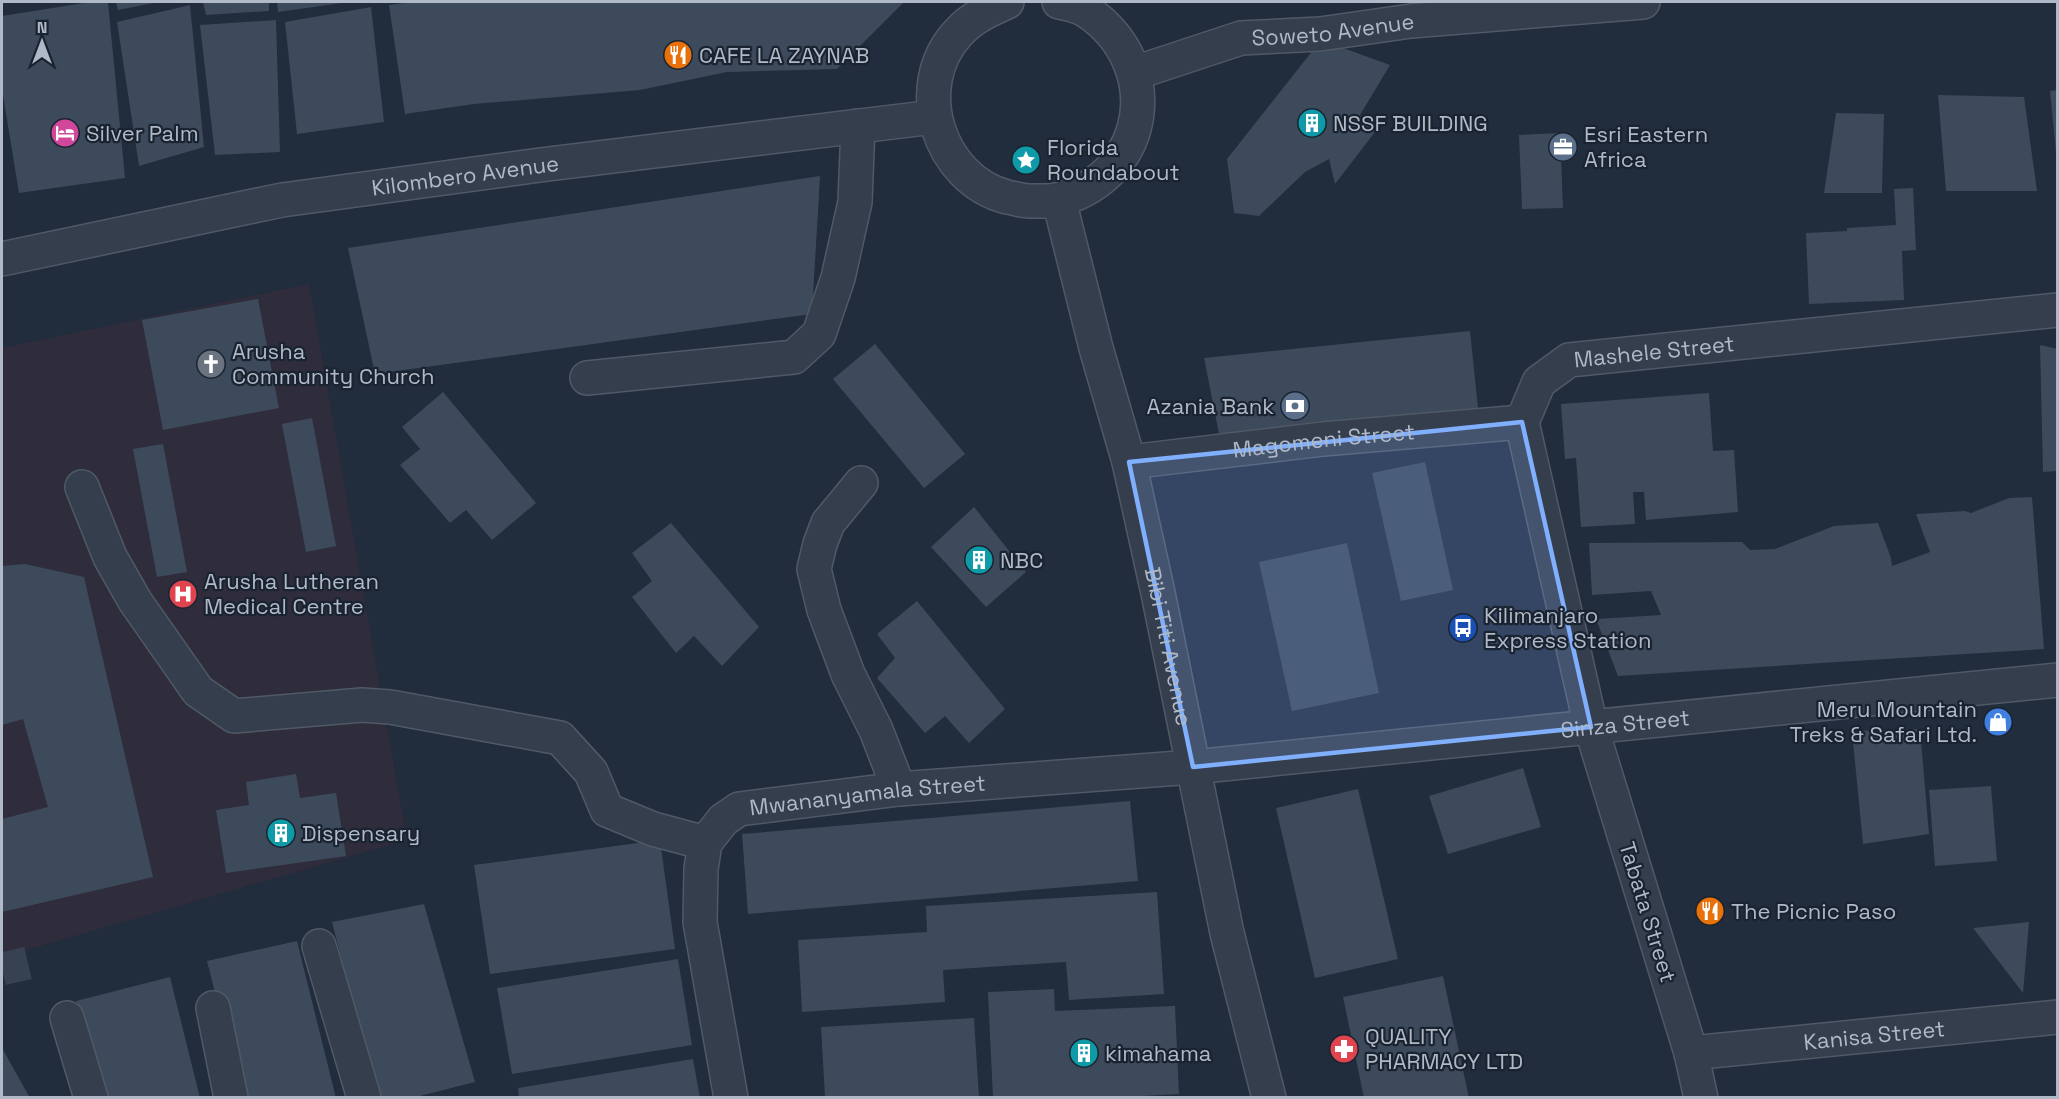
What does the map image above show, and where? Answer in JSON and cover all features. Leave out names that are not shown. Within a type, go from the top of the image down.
[{"type":"street","points":[[1007,2],[980,14],[957,33],[941,58],[933,87],[934,117],[945,149],[965,175],[993,193],[1026,201],[1059,200],[1084,190],[1107,174],[1124,152],[1135,127],[1139,101],[1135,73],[1117,37],[1087,11],[1059,2]]},
{"type":"street","name":"Soweto Avenue","points":[[1135,73],[1241,38],[1320,34],[1408,11],[1643,2]]},
{"type":"street","name":"Kilombero Avenue","points":[[2,259],[282,200],[934,117]]},
{"type":"street","points":[[587,378],[794,357],[819,334],[838,278],[855,202],[858,126]]},
{"type":"street","name":"Bibi Titi Avenue","points":[[1059,200],[1096,348],[1129,462],[1227,933],[1269,1098]]},
{"type":"street","name":"Mashele Street","points":[[1522,422],[1539,381],[1569,360],[2058,310]]},
{"type":"street","points":[[1522,422],[1591,727]]},
{"type":"street","name":"Magomeni Street","points":[[1129,462],[1323,439],[1522,422]]},
{"type":"street","points":[[861,483],[828,523],[814,569],[824,610],[848,674],[876,730],[899,789]]},
{"type":"street","points":[[82,487],[110,557],[135,601],[198,691],[234,716],[362,705],[390,707],[560,738],[591,772],[607,810],[653,829],[705,843],[701,869],[700,922],[731,1098]]},
{"type":"street","name":"Sinza Street","points":[[1194,767],[2058,680]]},
{"type":"street","name":"Tabata Street","points":[[1591,727],[1691,1053],[1701,1098]]},
{"type":"street","name":"Mwananyamala Street","points":[[705,843],[723,820],[739,809],[899,789],[1194,767]]},
{"type":"street","points":[[319,946],[364,1098]]},
{"type":"street","points":[[213,1008],[231,1098]]},
{"type":"street","name":"Kanisa Street","points":[[1691,1053],[2058,1017]]},
{"type":"street","points":[[68,1018],[91,1098]]},
{"type":"highlighted area","points":[[1522,422],[1591,727],[1193,767],[1129,462]]},
{"type":"shaded area","name":"Arusha Lutheran Medical Centre","points":[[309,284],[407,840],[2,957],[2,348]]},
{"type":"building","name":"Silver Palm","points":[[90,2],[108,2],[125,178],[19,193],[2,89],[2,16]]},
{"type":"building","points":[[116,2],[154,2],[154,3],[118,10]]},
{"type":"building","points":[[203,2],[269,2],[269,11],[206,15]]},
{"type":"building","points":[[277,2],[342,2],[342,3],[278,12]]},
{"type":"building","points":[[412,2],[904,2],[837,69],[727,72],[640,90],[474,104],[405,114],[389,5]]},
{"type":"building","points":[[190,5],[204,147],[139,166],[117,22]]},
{"type":"building","points":[[371,7],[384,122],[297,134],[285,22]]},
{"type":"building","points":[[276,20],[280,152],[215,155],[200,25]]},
{"type":"building","name":"NSSF BUILDING","points":[[1321,40],[1390,65],[1360,115],[1375,132],[1335,184],[1329,159],[1305,172],[1259,216],[1234,213],[1227,159]]},
{"type":"building","points":[[2058,90],[2058,153],[2056,153],[2050,91]]},
{"type":"building","points":[[1938,95],[2024,97],[2037,191],[1946,191]]},
{"type":"building","points":[[1836,113],[1884,114],[1882,193],[1824,193]]},
{"type":"building","points":[[1560,133],[1563,208],[1522,209],[1519,135]]},
{"type":"building","points":[[820,176],[812,314],[375,374],[348,248]]},
{"type":"building","points":[[1913,188],[1916,250],[1902,251],[1904,300],[1809,304],[1806,233],[1896,225],[1894,189]]},
{"type":"building","name":"Arusha Community Church","points":[[258,299],[279,408],[163,430],[142,320]]},
{"type":"building","points":[[1470,331],[1478,408],[1219,434],[1204,358]]},
{"type":"building","points":[[875,344],[965,454],[924,488],[833,379]]},
{"type":"building","points":[[2040,345],[2058,349],[2058,471],[2043,472]]},
{"type":"building","points":[[443,392],[536,503],[492,540],[466,510],[450,523],[400,465],[420,449],[402,427]]},
{"type":"building","points":[[1709,393],[1713,451],[1734,450],[1738,512],[1646,520],[1644,492],[1633,492],[1635,524],[1581,527],[1576,458],[1565,459],[1561,404]]},
{"type":"building","points":[[312,418],[336,546],[306,552],[282,424]]},
{"type":"building","points":[[163,444],[187,572],[157,577],[133,449]]},
{"type":"building","points":[[1425,462],[1453,590],[1401,601],[1372,473]]},
{"type":"building","points":[[2032,497],[2044,649],[1618,676],[1596,619],[1661,615],[1651,591],[1592,595],[1589,543],[1742,542],[1750,550],[1775,549],[1834,526],[1878,523],[1892,566],[1930,552],[1916,514],[1965,511],[1971,513],[2009,498]]},
{"type":"building","name":"NBC","points":[[974,507],[1026,572],[986,607],[931,547]]},
{"type":"building","points":[[671,523],[759,627],[722,666],[694,636],[676,653],[632,597],[652,581],[632,553]]},
{"type":"building","points":[[1347,543],[1379,693],[1292,711],[1259,562]]},
{"type":"building","points":[[25,564],[84,577],[153,877],[2,912],[2,819],[48,807],[23,719],[2,725],[2,566]]},
{"type":"building","points":[[917,601],[1005,709],[969,743],[945,716],[925,733],[877,678],[895,658],[877,634]]},
{"type":"building","points":[[1920,729],[1929,834],[1863,844],[1852,731]]},
{"type":"building","points":[[1523,768],[1541,827],[1448,854],[1429,796]]},
{"type":"building","name":"Dispensary","points":[[296,774],[300,798],[336,793],[346,856],[226,873],[216,810],[249,805],[246,782]]},
{"type":"building","points":[[1991,786],[1997,861],[1935,866],[1929,790]]},
{"type":"building","points":[[1358,789],[1398,959],[1315,978],[1276,808]]},
{"type":"building","points":[[1130,801],[1138,881],[748,914],[742,834]]},
{"type":"building","points":[[660,840],[675,949],[490,974],[474,865]]},
{"type":"building","points":[[1157,892],[1164,994],[1069,1000],[1066,962],[943,970],[945,1002],[802,1012],[798,940],[927,932],[926,906]]},
{"type":"building","points":[[424,904],[475,1082],[412,1098],[377,1098],[332,922]]},
{"type":"building","points":[[2029,922],[2023,993],[1973,928]]},
{"type":"building","points":[[297,941],[336,1098],[242,1098],[207,961]]},
{"type":"building","points":[[678,959],[692,1045],[512,1074],[497,988]]},
{"type":"building","points":[[1443,976],[1469,1098],[1364,1098],[1343,997]]},
{"type":"building","points":[[170,977],[200,1098],[102,1098],[76,1001]]},
{"type":"building","name":"kimahama","points":[[1054,989],[1055,1011],[1175,1006],[1179,1094],[1108,1098],[993,1098],[988,992]]},
{"type":"building","points":[[974,1018],[979,1098],[825,1098],[821,1027]]},
{"type":"building","points":[[2,1048],[30,1098],[2,1098]]},
{"type":"building","points":[[693,1059],[700,1098],[519,1098],[518,1088]]},
{"type":"tunnel","points":[[2,969],[28,963]]},
{"type":"place","name":"CAFE LA ZAYNAB","points":[[678,55]]},
{"type":"place","name":"NSSF BUILDING","points":[[1312,123]]},
{"type":"place","name":"Silver Palm","points":[[65,133]]},
{"type":"place","name":"Esri Eastern Africa","points":[[1563,147]]},
{"type":"place","name":"Florida Roundabout","points":[[1026,160]]},
{"type":"place","name":"Arusha Community Church","points":[[211,364]]},
{"type":"place","name":"Azania Bank","points":[[1295,406]]},
{"type":"place","name":"NBC","points":[[979,560]]},
{"type":"place","name":"Arusha Lutheran Medical Centre","points":[[183,594]]},
{"type":"place","name":"Kilimanjaro Express Station","points":[[1463,628]]},
{"type":"place","name":"Meru Mountain Treks & Safari Ltd.","points":[[1998,722]]},
{"type":"place","name":"Dispensary","points":[[281,833]]},
{"type":"place","name":"The Picnic Paso","points":[[1710,911]]},
{"type":"place","name":"QUALITY PHARMACY LTD","points":[[1344,1049]]},
{"type":"place","name":"kimahama","points":[[1084,1053]]}]
